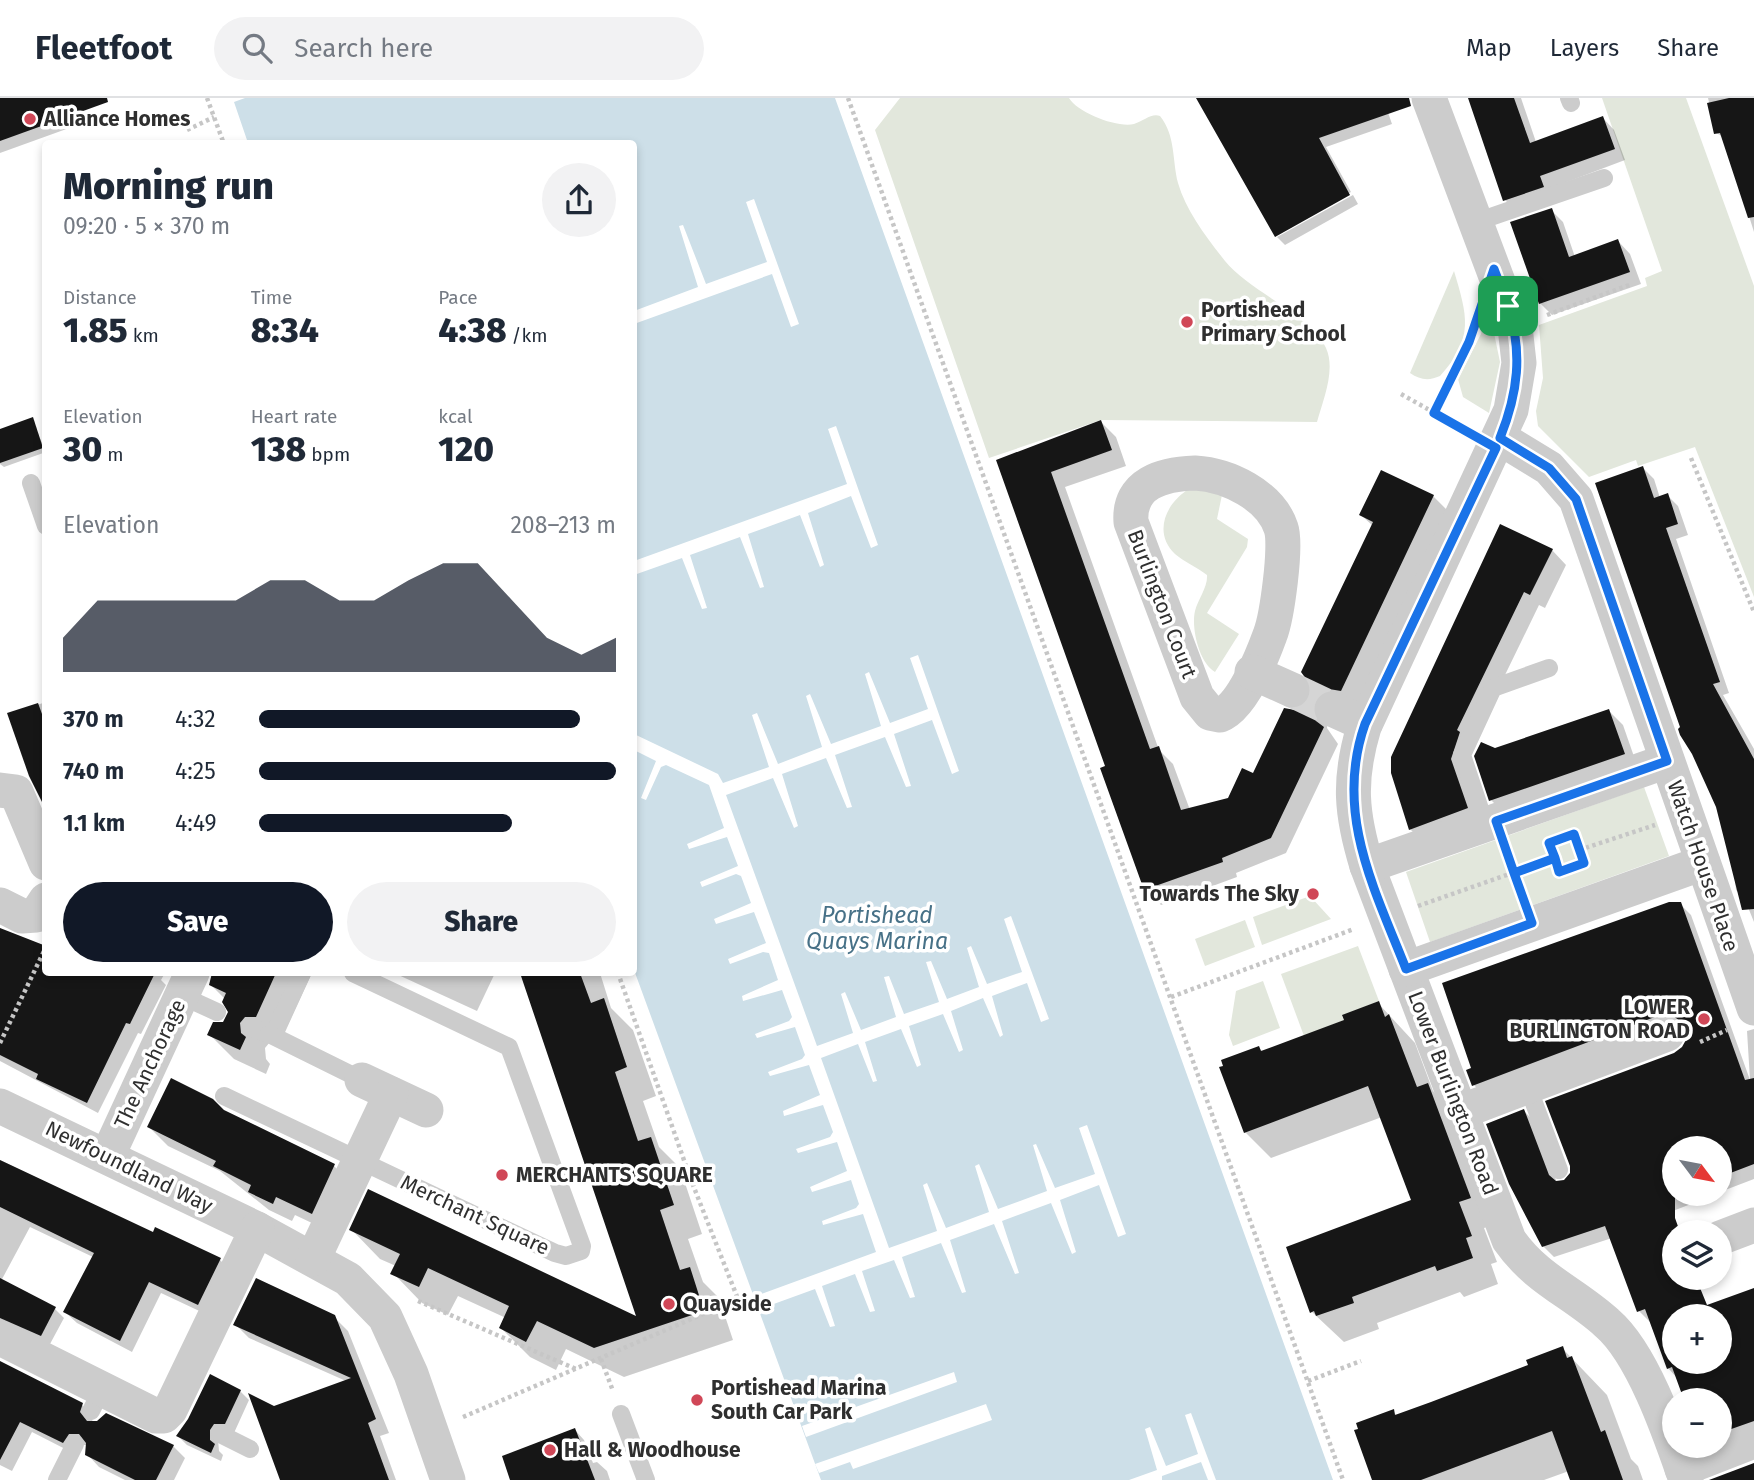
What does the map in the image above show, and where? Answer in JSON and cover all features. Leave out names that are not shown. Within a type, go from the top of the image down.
[{"type":"street","name":"Lower Burlington Road","points":[[1429,98],[1515,327],[1519,363],[1516,387],[1498,443],[1365,724],[1355,758],[1351,785],[1354,819],[1386,918],[1509,1240],[1533,1270],[1600,1317],[1628,1346],[1639,1365],[1684,1475],[1754,1441]]},
{"type":"street","name":"Watch House Place","points":[[1498,443],[1549,468],[1576,499],[1703,863],[1742,1018]]},
{"type":"street","name":"Burlington Court","points":[[1195,472],[1223,477],[1257,497],[1276,516],[1283,541],[1272,625],[1252,672],[1236,706],[1227,713],[1210,713],[1197,697],[1131,522],[1133,500],[1144,485],[1153,480],[1195,472]]},
{"type":"street","points":[[1252,672],[1292,690]]},
{"type":"street","points":[[1332,709],[1365,724]]},
{"type":"street","points":[[1367,866],[1667,761]]},
{"type":"street","points":[[0,790],[16,792],[42,854]]},
{"type":"street","points":[[1406,969],[1703,863]]},
{"type":"street","points":[[0,905],[30,917],[36,915],[42,906]]},
{"type":"street","name":"The Anchorage","points":[[108,1155],[187,985]]},
{"type":"street","points":[[1460,1112],[1667,1034]]},
{"type":"street","points":[[313,1259],[360,1160],[377,1087],[426,1111]]},
{"type":"street","name":"Newfoundland Way","points":[[0,1106],[108,1155],[348,1279],[384,1317],[411,1374],[448,1480]]},
{"type":"street","points":[[1732,1233],[1754,1225]]},
{"type":"street","points":[[0,1338],[97,1400],[156,1416],[178,1414],[257,1230]]},
{"type":"lane","points":[[1476,222],[1604,178]]},
{"type":"lane","points":[[37,493],[42,511]]},
{"type":"lane","points":[[1491,822],[1462,755],[1493,688],[1549,668]]},
{"type":"lane","points":[[269,1034],[278,1027],[301,976]]},
{"type":"lane","name":"Merchant Square","points":[[225,1096],[555,1253],[571,1255],[583,1248],[509,1046],[359,976]]},
{"type":"lane","points":[[187,985],[217,1012]]},
{"type":"lane","points":[[251,1027],[377,1087]]},
{"type":"lane","points":[[1528,1087],[1559,1170]]},
{"type":"lane","points":[[621,1413],[646,1480]]},
{"type":"lane","points":[[220,1434],[250,1449]]},
{"type":"lane","points":[[57,1480],[75,1444]]},
{"type":"path","points":[[207,98],[223,140]]},
{"type":"path","points":[[848,98],[1343,1480]]},
{"type":"path","points":[[187,130],[214,117]]},
{"type":"path","points":[[1515,327],[1632,284]]},
{"type":"path","points":[[1434,413],[1477,320]]},
{"type":"path","points":[[1401,394],[1498,443]]},
{"type":"path","points":[[1691,458],[1754,612]]},
{"type":"path","points":[[1580,850],[1686,815]]},
{"type":"path","points":[[1491,822],[1514,873],[1532,923]]},
{"type":"path","points":[[1574,834],[1580,850],[1584,863],[1559,872],[1549,843],[1574,834]]},
{"type":"path","points":[[1171,997],[1555,858]]},
{"type":"path","points":[[0,1042],[42,955]]},
{"type":"path","points":[[431,1431],[738,1299],[691,1180],[619,976]]},
{"type":"path","points":[[1667,1034],[1692,1045],[1742,1018]]},
{"type":"path","points":[[405,1295],[576,1369]]},
{"type":"path","points":[[601,1359],[621,1413]]},
{"type":"path","points":[[1308,1381],[1360,1361]]},
{"type":"shaded area","name":"Portishead Primary School","points":[[900,98],[1069,98],[1089,114],[1118,124],[1134,124],[1150,116],[1160,116],[1169,132],[1178,183],[1204,234],[1235,272],[1308,325],[1326,348],[1329,375],[1317,422],[1101,420],[989,458],[875,130]]},
{"type":"shaded area","points":[[1602,98],[1686,98],[1754,286],[1754,597],[1695,447],[1638,466],[1636,460],[1589,477],[1538,426],[1536,411],[1543,378],[1539,325],[1647,286],[1645,278],[1662,271]]},
{"type":"shaded area","points":[[1454,271],[1465,314],[1463,338],[1459,350],[1440,376],[1421,378],[1410,373]]},
{"type":"shaded area","points":[[1488,304],[1500,362],[1489,413],[1463,397],[1458,379],[1481,334]]},
{"type":"shaded area","points":[[1189,489],[1223,490],[1217,519],[1248,539],[1247,547],[1207,613],[1239,634],[1215,672],[1201,653],[1194,626],[1195,611],[1207,575],[1175,554],[1164,536],[1165,518],[1169,509]]},
{"type":"shaded area","points":[[1644,787],[1669,856],[1430,942],[1406,872]]},
{"type":"shaded area","points":[[1310,896],[1331,919],[1262,945],[1253,917]]},
{"type":"shaded area","points":[[1245,920],[1255,947],[1205,966],[1195,939]]},
{"type":"shaded area","points":[[1358,946],[1379,1001],[1342,1016],[1344,1020],[1304,1036],[1281,974]]},
{"type":"shaded area","points":[[1263,981],[1280,1028],[1233,1046],[1229,1035],[1236,991]]},
{"type":"water","name":"Portishead Quays Marina","points":[[245,98],[835,98],[1333,1480],[821,1480],[636,976],[637,140],[247,140],[234,102]]},
{"type":"pier","points":[[754,199],[799,324],[791,327],[772,274],[637,323],[637,310],[698,287],[679,226],[683,225],[706,284],[767,262],[746,202]]},
{"type":"pier","points":[[836,426],[878,545],[871,548],[851,496],[808,513],[824,565],[820,567],[800,515],[748,534],[764,587],[760,588],[740,537],[690,555],[707,608],[702,609],[682,558],[637,574],[637,560],[847,484],[828,429]]},
{"type":"pier","points":[[918,655],[959,771],[952,774],[932,720],[894,734],[911,786],[906,787],[885,737],[835,755],[852,807],[847,808],[826,758],[782,774],[798,826],[794,828],[773,778],[726,795],[817,1046],[853,1033],[841,994],[845,992],[861,1030],[896,1017],[884,977],[889,976],[904,1014],[939,1002],[926,962],[931,961],[947,999],[979,987],[967,948],[971,946],[987,984],[1022,972],[1004,919],[1011,916],[1049,1019],[1041,1022],[1027,983],[992,996],[1003,1035],[1000,1037],[983,998],[951,1011],[963,1050],[959,1052],[943,1014],[909,1026],[921,1065],[917,1067],[901,1029],[865,1042],[877,1081],[873,1082],[858,1044],[821,1058],[889,1248],[937,1231],[923,1185],[927,1183],[946,1228],[989,1212],[975,1166],[979,1164],[998,1209],[1047,1191],[1033,1145],[1036,1144],[1055,1188],[1095,1174],[1079,1128],[1087,1125],[1126,1234],[1118,1237],[1099,1185],[1060,1200],[1076,1252],[1072,1254],[1051,1203],[1002,1221],[1019,1273],[1015,1274],[994,1224],[950,1240],[966,1292],[962,1293],[941,1243],[902,1257],[915,1297],[910,1298],[894,1260],[862,1271],[875,1311],[870,1312],[855,1274],[822,1286],[835,1326],[830,1327],[815,1289],[760,1309],[756,1296],[876,1252],[863,1214],[823,1225],[822,1221],[856,1208],[859,1204],[851,1180],[812,1192],[810,1187],[847,1171],[837,1142],[798,1153],[796,1149],[830,1137],[833,1132],[823,1105],[784,1116],[783,1111],[820,1095],[809,1065],[770,1076],[768,1072],[802,1059],[805,1055],[795,1027],[757,1038],[755,1034],[789,1021],[792,1017],[782,990],[743,1001],[742,996],[778,980],[769,953],[763,952],[730,964],[728,959],[766,943],[754,912],[716,924],[714,919],[751,903],[741,876],[736,874],[702,887],[700,882],[738,866],[727,837],[689,849],[687,844],[724,828],[709,785],[666,765],[661,767],[646,800],[641,798],[656,761],[637,752],[637,735],[718,774],[723,783],[769,767],[752,715],[757,713],[778,764],[822,747],[806,696],[810,694],[831,744],[881,726],[865,674],[869,672],[890,723],[928,709],[910,658]]},
{"type":"pier","points":[[954,1372],[957,1382],[806,1437],[802,1426]]},
{"type":"pier","points":[[986,1404],[992,1420],[853,1469],[850,1462],[819,1473],[815,1464]]},
{"type":"pier","points":[[1191,1413],[1216,1480],[1208,1480],[1201,1462],[1162,1476],[1162,1480],[1129,1480],[1157,1470],[1145,1429],[1150,1427],[1166,1466],[1198,1454],[1185,1415]]},
{"type":"building","name":"Alliance Homes","points":[[0,98],[107,98],[108,102],[0,141]]},
{"type":"building","points":[[1196,98],[1409,98],[1411,106],[1319,138],[1350,195],[1275,237]]},
{"type":"building","points":[[1468,98],[1514,98],[1530,143],[1603,116],[1615,149],[1540,176],[1544,187],[1503,201]]},
{"type":"building","points":[[1729,98],[1754,98],[1754,217],[1748,218],[1720,133],[1714,134],[1707,103]]},
{"type":"building","points":[[1552,208],[1569,257],[1618,239],[1630,272],[1539,304],[1510,222]]},
{"type":"building","points":[[33,417],[42,448],[0,463],[0,429]]},
{"type":"building","points":[[1101,420],[1112,450],[1051,472],[1150,749],[1159,746],[1181,810],[1228,798],[1242,768],[1253,773],[1284,708],[1295,710],[1310,699],[1312,687],[1301,672],[1373,522],[1359,515],[1381,470],[1434,495],[1341,691],[1329,689],[1314,700],[1312,712],[1316,721],[1324,727],[1271,838],[1222,858],[1223,862],[1144,890],[1100,768],[1105,766],[996,460]]},
{"type":"building","points":[[1643,466],[1654,498],[1668,493],[1678,524],[1666,528],[1720,682],[1713,684],[1754,759],[1754,909],[1742,910],[1716,807],[1692,754],[1680,735],[1680,727],[1595,483]]},
{"type":"building","points":[[1500,524],[1553,549],[1530,595],[1524,592],[1457,730],[1460,732],[1451,759],[1468,808],[1409,830],[1391,773],[1391,757]]},
{"type":"building","points":[[38,703],[42,714],[42,802],[29,776],[7,713]]},
{"type":"building","points":[[1609,709],[1625,754],[1489,801],[1474,756],[1481,742],[1495,748]]},
{"type":"building","points":[[1669,902],[1681,902],[1745,1080],[1754,1078],[1754,1164],[1732,1172],[1732,1136],[1662,1136],[1662,1206],[1675,1206],[1676,1220],[1662,1220],[1662,1290],[1701,1290],[1707,1304],[1662,1304],[1662,1355],[1645,1309],[1637,1312],[1605,1226],[1542,1247],[1509,1184],[1486,1124],[1524,1109],[1549,1175],[1556,1181],[1564,1180],[1570,1173],[1570,1166],[1545,1101],[1674,1053],[1682,1047],[1687,1038],[1686,1026],[1671,1014],[1660,1015],[1472,1086],[1466,1070],[1471,1068],[1442,983]]},
{"type":"building","points":[[0,928],[42,944],[42,976],[154,976],[130,1024],[126,1023],[87,1103],[36,1079],[38,1074],[0,1055]]},
{"type":"building","points":[[211,976],[275,976],[256,1017],[245,1017],[240,1023],[241,1033],[246,1037],[240,1050],[207,1035],[213,1022],[223,1022],[228,1012],[222,1002],[226,993],[209,985]]},
{"type":"building","points":[[521,976],[581,976],[591,1003],[604,998],[627,1067],[615,1072],[638,1141],[651,1137],[674,1205],[660,1210],[680,1270],[690,1267],[704,1311],[594,1348],[537,1321],[526,1342],[499,1328],[509,1306],[428,1268],[419,1287],[390,1274],[400,1254],[349,1230],[368,1189],[636,1316]]},
{"type":"building","points":[[1379,1001],[1385,1017],[1389,1014],[1417,1087],[1428,1083],[1471,1198],[1459,1202],[1472,1236],[1466,1238],[1473,1258],[1437,1271],[1435,1266],[1352,1297],[1354,1303],[1316,1316],[1314,1311],[1310,1313],[1286,1247],[1411,1200],[1368,1086],[1244,1133],[1219,1067],[1223,1066],[1221,1060],[1259,1046],[1261,1051],[1304,1035],[1344,1020],[1342,1015]]},
{"type":"building","points":[[171,1078],[213,1099],[224,1110],[335,1164],[312,1214],[276,1197],[273,1204],[248,1192],[251,1185],[213,1166],[216,1161],[147,1127]]},
{"type":"building","points":[[0,1160],[153,1232],[155,1227],[221,1258],[198,1305],[149,1282],[120,1341],[63,1312],[94,1253],[0,1207]]},
{"type":"building","points":[[0,1278],[56,1307],[41,1336],[0,1318]]},
{"type":"building","points":[[256,1278],[335,1315],[376,1419],[368,1423],[389,1480],[280,1480],[248,1393],[274,1406],[351,1378],[233,1325]]},
{"type":"building","points":[[1754,1288],[1754,1421],[1732,1429],[1732,1388],[1680,1388],[1675,1374],[1732,1374],[1732,1304],[1710,1304]]},
{"type":"building","points":[[1563,1346],[1567,1358],[1572,1356],[1601,1432],[1605,1430],[1623,1480],[1570,1480],[1552,1431],[1421,1480],[1372,1480],[1354,1430],[1358,1429],[1356,1423],[1394,1409],[1395,1415],[1431,1402],[1528,1365],[1526,1360]]},
{"type":"building","points":[[0,1361],[83,1403],[80,1412],[87,1421],[97,1421],[106,1413],[174,1445],[156,1480],[135,1480],[85,1455],[86,1443],[79,1434],[69,1434],[63,1443],[20,1422],[0,1460]]},
{"type":"building","points":[[210,1374],[241,1390],[225,1424],[214,1424],[210,1430],[210,1440],[215,1444],[211,1453],[176,1436],[188,1419]]},
{"type":"building","name":"Hall & Woodhouse","points":[[575,1428],[595,1480],[510,1480],[502,1456]]},
{"type":"building","points":[[1754,1463],[1754,1480],[1709,1480]]},
{"type":"tunnel","points":[[1292,690],[1332,709]]},
{"type":"place","name":"Alliance Homes","points":[[30,119]]},
{"type":"place","name":"Portishead Primary School","points":[[1187,322]]},
{"type":"place","name":"Towards The Sky","points":[[1313,894]]},
{"type":"place","name":"LOWER BURLINGTON ROAD","points":[[1704,1019]]},
{"type":"place","name":"MERCHANTS SQUARE","points":[[502,1175]]},
{"type":"place","name":"Quayside","points":[[669,1304]]},
{"type":"place","name":"Portishead Marina South Car Park","points":[[697,1400]]},
{"type":"place","name":"Hall & Woodhouse","points":[[550,1450]]},
{"type":"route","points":[[1508,306],[1494,269],[1473,333],[1434,413],[1496,448],[1365,724],[1352,771],[1352,801],[1359,842],[1406,969],[1532,923],[1514,873],[1555,858],[1549,843],[1574,834],[1584,863],[1559,872],[1555,858],[1514,873],[1496,821],[1667,761],[1576,499],[1560,477],[1549,468],[1500,438],[1511,410],[1519,363],[1515,327],[1508,306]]}]
